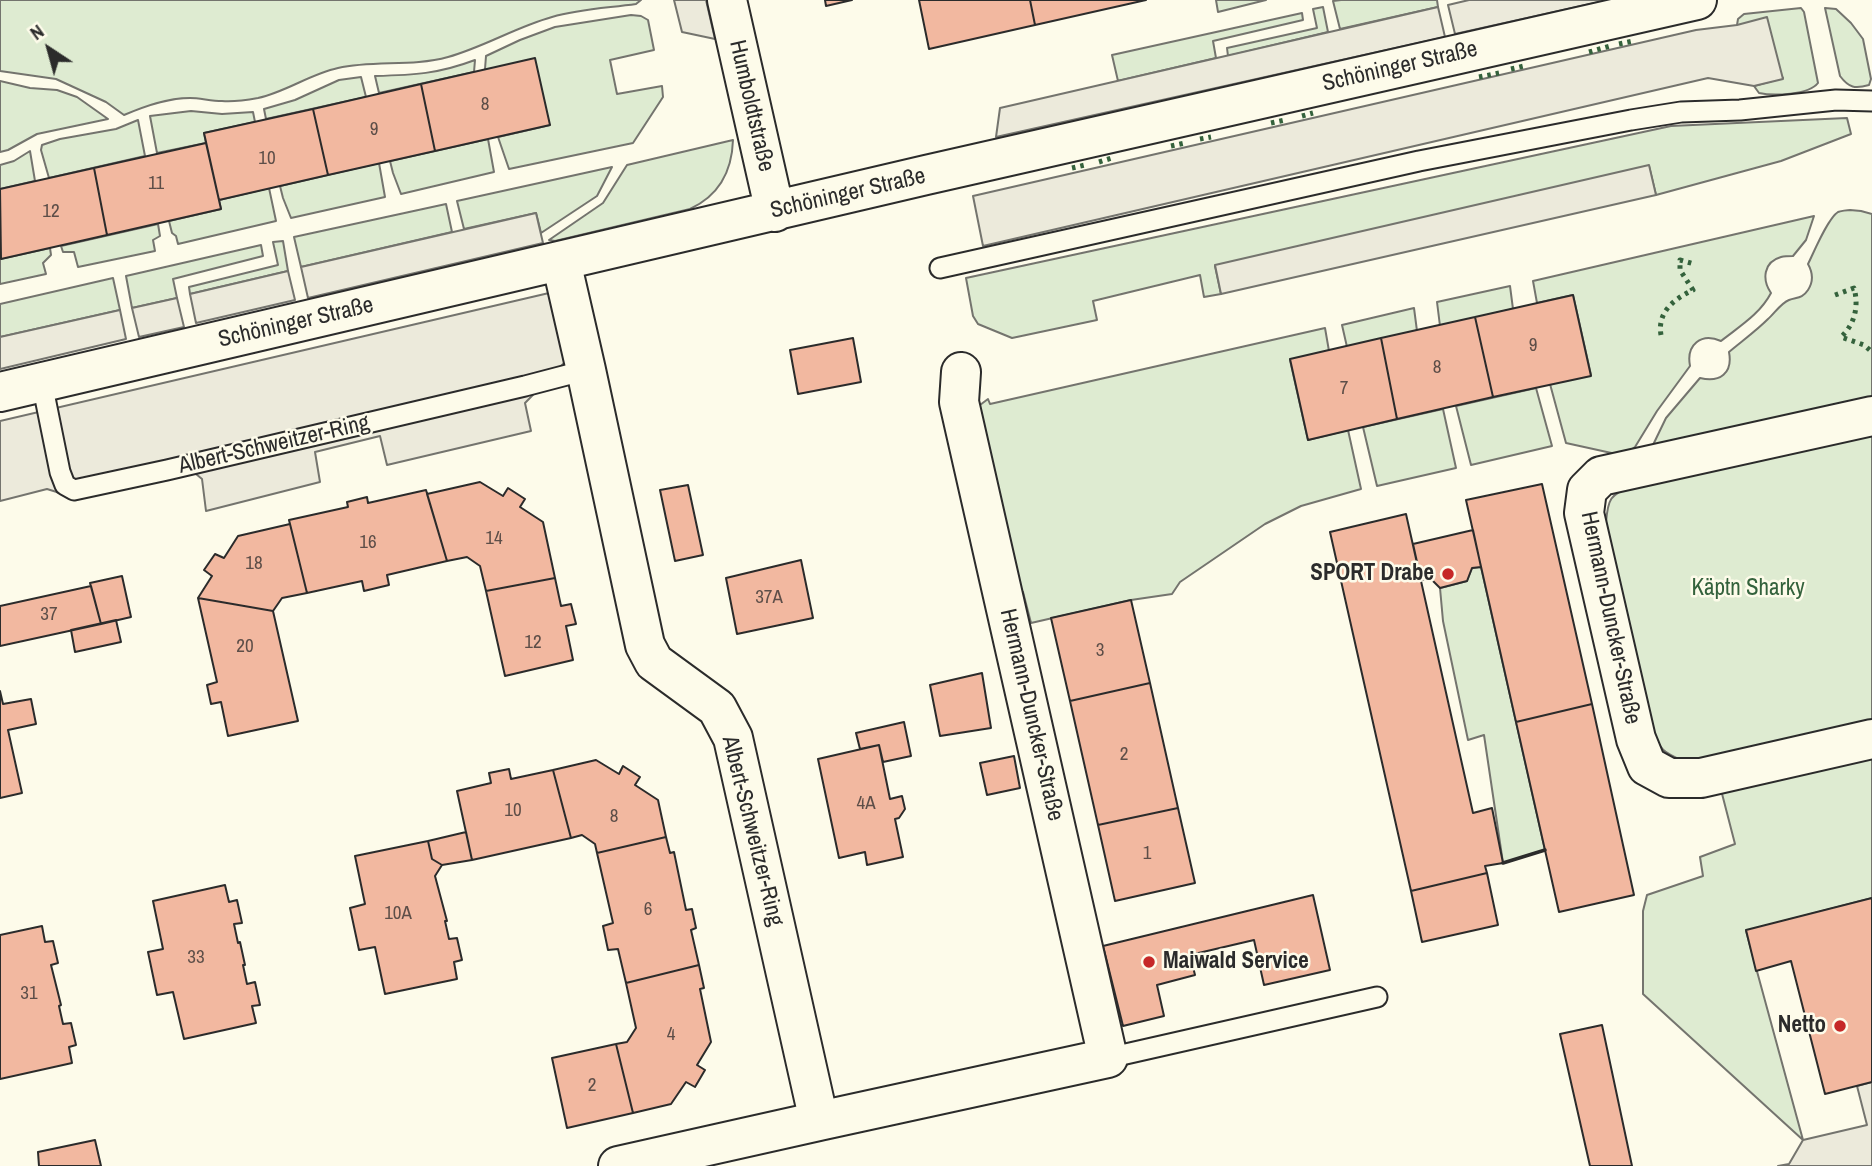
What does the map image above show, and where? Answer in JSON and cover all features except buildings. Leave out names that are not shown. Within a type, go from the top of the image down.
[{"type":"street","name":"Humboldtstraße","points":[[727,0],[775,212]]},
{"type":"street","name":"Schöninger Straße","points":[[0,392],[926,175],[1697,0]]},
{"type":"street","name":"Albert-Schweitzer-Ring","points":[[561,261],[645,645],[654,662],[717,708],[733,738],[819,1121]]},
{"type":"street","name":"Hermann-Duncker-Straße","points":[[961,372],[959,402],[1108,1058]]},
{"type":"street","name":"Hermann-Duncker-Straße","points":[[1872,416],[1601,476],[1587,490],[1584,513],[1636,739],[1647,766],[1669,778],[1701,778],[1872,739]]},
{"type":"street","points":[[618,1166],[1108,1058]]},
{"type":"lane","points":[[940,268],[1419,162],[1631,120],[1681,112],[1741,110],[1836,100],[1872,101]]},
{"type":"lane","name":"Albert-Schweitzer-Ring","points":[[42,383],[60,472],[65,485],[74,490],[586,370]]},
{"type":"lane","points":[[1108,1058],[1377,996]]},
{"type":"green space","points":[[0,0],[641,0],[636,4],[583,10],[552,17],[448,57],[421,62],[338,68],[258,98],[231,101],[173,99],[124,115],[106,102],[56,79],[0,71]]},
{"type":"green space","points":[[1216,0],[1266,0],[1218,12]]},
{"type":"green space","points":[[1437,0],[1438,7],[1340,29],[1333,1]]},
{"type":"green space","points":[[1323,7],[1328,32],[1228,56],[1227,48],[1317,28],[1313,9]]},
{"type":"green space","points":[[1801,8],[1818,83],[1799,92],[1759,93],[1754,86],[1783,78],[1737,25],[1738,19],[1744,14]]},
{"type":"green space","points":[[1825,8],[1836,9],[1863,39],[1871,79],[1869,85],[1853,86],[1840,76]]},
{"type":"green space","points":[[1302,13],[1303,20],[1213,41],[1216,58],[1118,81],[1112,55]]},
{"type":"green space","points":[[631,15],[648,20],[654,50],[610,60],[617,94],[662,86],[663,97],[633,143],[509,169],[498,137],[550,125],[485,69],[486,56],[555,27]]},
{"type":"green space","points":[[475,60],[474,72],[379,93],[375,76],[426,73]]},
{"type":"green space","points":[[361,77],[366,97],[266,119],[264,109],[295,100],[339,80]]},
{"type":"green space","points":[[0,81],[30,88],[57,90],[77,97],[108,119],[37,134],[0,152]]},
{"type":"green space","points":[[191,111],[222,114],[253,112],[255,122],[204,133],[206,143],[157,153],[150,116]]},
{"type":"green space","points":[[1847,118],[1851,134],[1781,161],[1656,195],[1649,166],[1215,266],[1221,294],[1204,297],[1200,275],[1093,301],[1097,320],[1012,338],[978,324],[973,316],[966,278],[1671,126]]},
{"type":"green space","points":[[138,120],[145,156],[49,178],[42,145],[116,129]]},
{"type":"green space","points":[[488,139],[494,172],[401,194],[390,161]]},
{"type":"green space","points":[[733,140],[730,162],[722,181],[709,197],[690,209],[555,241],[549,240],[603,203],[627,165]]},
{"type":"green space","points":[[30,151],[35,181],[0,189],[0,165],[14,161]]},
{"type":"green space","points":[[379,163],[385,197],[291,218],[280,186]]},
{"type":"green space","points":[[612,167],[597,196],[541,233],[536,213],[464,229],[457,201]]},
{"type":"green space","points":[[269,188],[276,221],[178,244],[172,233],[169,221],[221,209],[219,200]]},
{"type":"green space","points":[[446,204],[452,232],[301,267],[294,237]]},
{"type":"green space","points":[[1850,210],[1872,214],[1872,399],[1652,447],[1666,418],[1700,378],[1714,379],[1724,375],[1729,366],[1729,352],[1783,304],[1806,293],[1812,280],[1808,264],[1822,236],[1834,215]]},
{"type":"green space","points":[[1814,216],[1806,240],[1793,256],[1775,259],[1768,267],[1765,277],[1771,293],[1761,307],[1721,341],[1707,338],[1696,342],[1690,352],[1690,366],[1635,447],[1627,453],[1616,454],[1566,443],[1550,384],[1591,375],[1573,295],[1537,303],[1533,281]]},
{"type":"green space","points":[[158,224],[160,236],[153,240],[155,251],[78,267],[74,252],[63,252],[61,246]]},
{"type":"green space","points":[[283,241],[288,271],[190,294],[189,287],[278,265],[273,242]]},
{"type":"green space","points":[[261,245],[263,256],[173,279],[177,298],[132,308],[126,276]]},
{"type":"green space","points":[[50,248],[51,255],[43,263],[46,274],[0,284],[0,259]]},
{"type":"green space","points":[[113,278],[120,310],[0,337],[0,304]]},
{"type":"green space","points":[[1510,286],[1513,309],[1440,326],[1437,302]]},
{"type":"green space","points":[[1414,308],[1417,331],[1347,347],[1342,325]]},
{"type":"green space","points":[[1325,328],[1329,351],[1290,360],[1308,440],[1348,430],[1361,489],[1301,506],[1265,524],[1180,582],[1172,594],[1131,600],[1031,623],[1023,592],[1014,588],[976,413],[980,405],[988,399],[990,404]]},
{"type":"green space","points":[[1536,388],[1552,446],[1471,465],[1456,406]]},
{"type":"green space","points":[[1443,409],[1456,468],[1377,486],[1363,427]]},
{"type":"green space","name":"Käptn Sharky","points":[[1872,432],[1872,724],[1690,764],[1669,754],[1657,742],[1651,726],[1606,522],[1611,499],[1631,486]]},
{"type":"green space","points":[[1481,567],[1545,850],[1503,863],[1484,735],[1468,740],[1443,621],[1440,588],[1467,581],[1472,568]]},
{"type":"green space","points":[[1872,751],[1872,898],[1746,931],[1803,1140],[1643,994],[1643,911],[1647,895],[1703,876],[1700,857],[1735,844],[1720,786]]},
{"type":"shaded area","points":[[674,0],[706,0],[715,39],[682,32]]},
{"type":"shaded area","points":[[1469,0],[1608,0],[1455,34],[1448,5]]},
{"type":"shaded area","points":[[1438,7],[1445,37],[996,137],[1000,108]]},
{"type":"shaded area","points":[[1767,17],[1783,79],[1754,86],[1708,78],[983,246],[973,196],[1696,30],[1737,25]]},
{"type":"shaded area","points":[[1649,165],[1656,195],[1221,294],[1215,265]]},
{"type":"shaded area","points":[[536,213],[543,243],[308,298],[301,267]]},
{"type":"shaded area","points":[[288,271],[295,300],[196,323],[190,294]]},
{"type":"shaded area","points":[[549,293],[566,361],[525,403],[531,431],[387,465],[380,436],[315,452],[320,482],[206,511],[202,479],[190,469],[76,498],[47,489],[0,501],[0,421]]},
{"type":"shaded area","points":[[177,298],[184,327],[139,337],[132,308]]},
{"type":"shaded area","points":[[120,310],[126,339],[0,369],[0,337]]},
{"type":"shaded area","points":[[1872,1082],[1872,1166],[1778,1166],[1789,1164],[1803,1140],[1867,1125],[1857,1086]]},
{"type":"hedge","points":[[1619,44],[1633,41]]},
{"type":"hedge","points":[[1589,52],[1610,46]]},
{"type":"hedge","points":[[1511,69],[1524,66]]},
{"type":"hedge","points":[[1479,77],[1499,73]]},
{"type":"hedge","points":[[1302,116],[1313,113]]},
{"type":"hedge","points":[[1271,123],[1285,120]]},
{"type":"hedge","points":[[1200,139],[1211,137]]},
{"type":"hedge","points":[[1171,146],[1185,143]]},
{"type":"hedge","points":[[1099,162],[1112,158]]},
{"type":"hedge","points":[[1072,168],[1085,165]]},
{"type":"hedge","points":[[1661,335],[1660,327],[1668,307],[1693,290],[1680,270],[1680,260],[1694,264]]},
{"type":"hedge","points":[[1835,295],[1854,288],[1855,314],[1841,337],[1864,345],[1872,352]]},
{"type":"wall","points":[[1503,863],[1545,850]]},
{"type":"place","name":"SPORT Drabe","points":[[1448,574]]},
{"type":"place","name":"Maiwald Service","points":[[1149,962]]},
{"type":"place","name":"Netto","points":[[1840,1026]]}]
